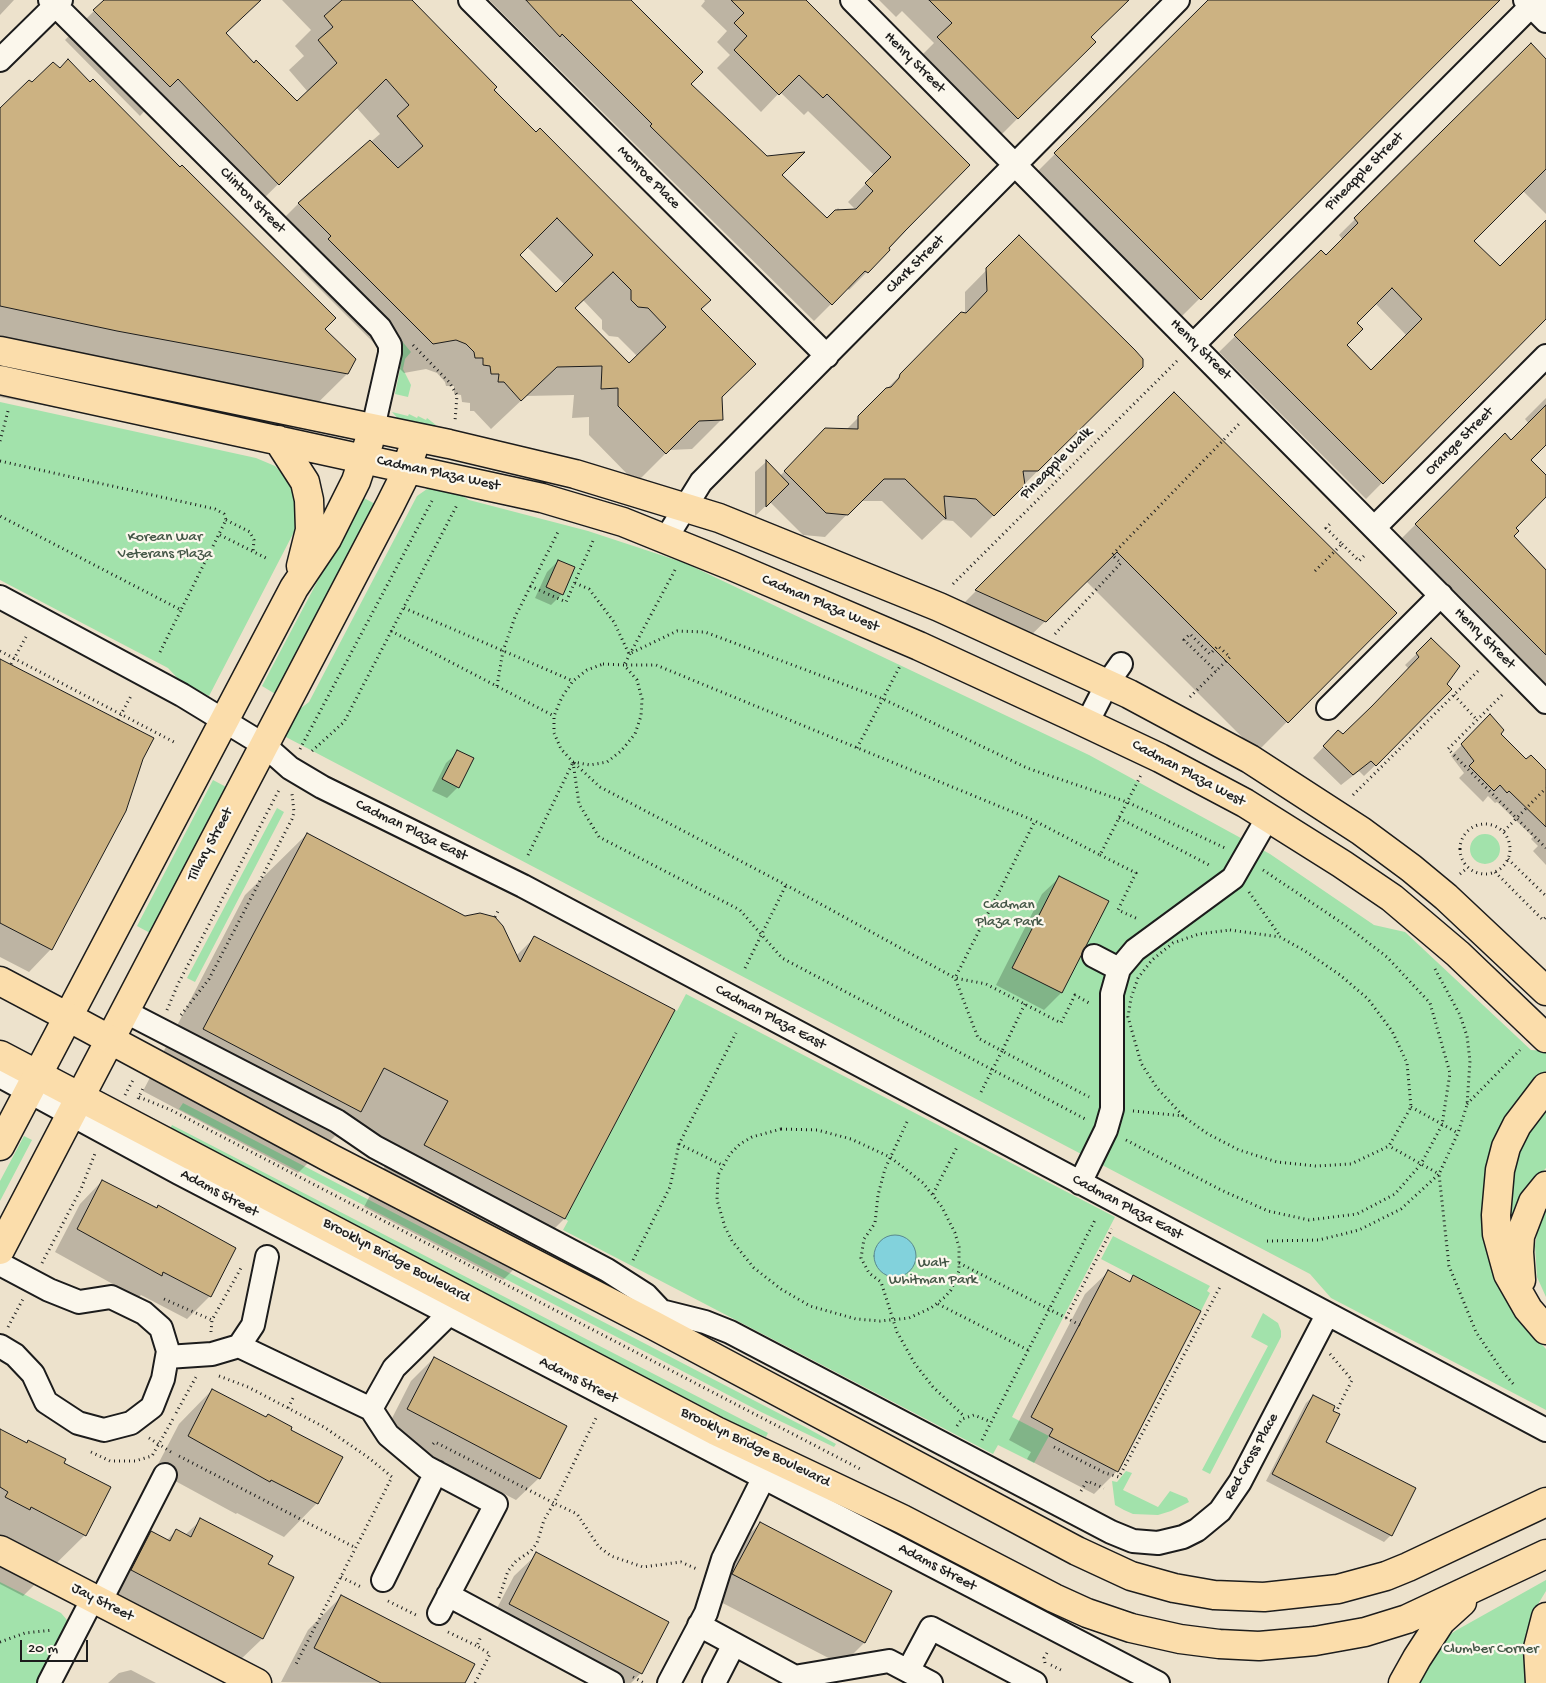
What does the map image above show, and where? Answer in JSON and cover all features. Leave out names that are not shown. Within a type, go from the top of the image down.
[{"type":"main road","name":"Cadman Plaza West","points":[[0,351],[373,428],[575,474],[749,529],[939,607],[1114,674],[1362,832],[1446,897],[1546,991]]},
{"type":"main road","name":"Cadman Plaza West","points":[[0,380],[512,490],[588,511],[638,528],[732,566],[910,642],[1087,723],[1199,778],[1268,818],[1342,864],[1418,919],[1458,954],[1546,1038]]},
{"type":"main road","points":[[0,1146],[294,588],[327,539],[356,481],[365,458],[373,428]]},
{"type":"main road","name":"Tillary Street","points":[[0,1250],[108,1039],[264,745],[408,467],[415,438]]},
{"type":"main road","points":[[278,440],[305,482],[309,500],[310,530],[294,588]]},
{"type":"main road","points":[[0,981],[323,1154],[657,1318],[1077,1551],[1131,1576],[1174,1588],[1214,1595],[1264,1597],[1346,1587],[1386,1576],[1408,1567],[1546,1502]]},
{"type":"main road","name":"Brooklyn Bridge Boulevard","points":[[0,1055],[33,1083],[75,1106],[716,1431],[902,1519],[1054,1598],[1107,1620],[1154,1634],[1199,1642],[1258,1646],[1315,1641],[1365,1632],[1407,1619],[1546,1554]]},
{"type":"main road","points":[[1546,1087],[1517,1125],[1506,1147],[1496,1194],[1497,1234],[1508,1274],[1528,1308],[1546,1330]]},
{"type":"main road","points":[[1528,1308],[1519,1267],[1520,1236],[1533,1202],[1546,1186]]},
{"type":"main road","name":"Jay Street","points":[[0,1550],[97,1600],[243,1680]]},
{"type":"main road","points":[[1404,1683],[1420,1651],[1441,1621],[1498,1575]]},
{"type":"main road","points":[[1540,1683],[1538,1648],[1546,1617]]},
{"type":"street","name":"Monroe Place","points":[[470,0],[827,356]]},
{"type":"street","name":"Henry Street","points":[[852,0],[1546,702]]},
{"type":"street","name":"Clark Street","points":[[665,540],[701,482],[1178,0]]},
{"type":"street","points":[[0,60],[55,2]]},
{"type":"street","name":"Clinton Street","points":[[55,2],[380,328],[390,345],[390,354],[373,428]]},
{"type":"street","name":"Pineapple Street","points":[[1194,344],[1535,7]]},
{"type":"street","name":"Orange Street","points":[[1374,528],[1546,356]]},
{"type":"street","points":[[1328,708],[1441,596]]},
{"type":"street","name":"Cadman Plaza East","points":[[0,597],[172,689],[264,745],[290,768],[322,787],[523,886],[1546,1430]]},
{"type":"street","points":[[1087,723],[1114,674]]},
{"type":"street","points":[[1080,1183],[1106,1130],[1112,1109],[1112,994],[1119,969],[1135,950],[1234,878],[1268,818]]},
{"type":"street","points":[[1094,956],[1119,969]]},
{"type":"street","points":[[124,1011],[337,1121],[375,1147],[620,1278],[646,1295],[657,1318]]},
{"type":"street","points":[[0,1076],[33,1083]]},
{"type":"street","name":"Adams Street","points":[[75,1106],[449,1314],[1158,1683]]},
{"type":"street","points":[[167,1357],[212,1354],[239,1346],[253,1325],[266,1257]]},
{"type":"street","points":[[0,1264],[49,1290],[80,1302],[111,1297],[144,1313],[162,1328],[168,1351],[164,1379],[152,1407],[131,1423],[104,1430],[78,1423],[46,1402],[33,1374],[15,1354],[0,1346]]},
{"type":"street","points":[[371,1409],[394,1368],[449,1314]]},
{"type":"street","name":"Red Cross Place","points":[[657,1318],[705,1322],[730,1332],[1111,1532],[1133,1540],[1158,1543],[1183,1537],[1197,1530],[1220,1511],[1240,1482],[1327,1315]]},
{"type":"street","points":[[239,1346],[371,1409],[388,1435],[426,1467],[496,1504],[439,1614],[491,1617],[612,1683]]},
{"type":"street","points":[[377,1589],[436,1472]]},
{"type":"street","points":[[49,1683],[165,1475]]},
{"type":"street","points":[[669,1683],[699,1625],[723,1559],[764,1477]]},
{"type":"street","points":[[699,1625],[789,1678],[889,1661],[932,1683]]},
{"type":"street","points":[[908,1671],[931,1628],[1035,1683]]},
{"type":"street","points":[[714,1683],[734,1644]]},
{"type":"path","name":"Pineapple Walk","points":[[953,584],[1177,360]]},
{"type":"path","points":[[449,382],[457,394],[456,417]]},
{"type":"path","points":[[0,441],[8,411]]},
{"type":"path","points":[[1055,634],[1120,563],[1112,554],[1240,424]]},
{"type":"path","points":[[0,461],[215,509],[224,514],[226,520],[220,535],[160,652]]},
{"type":"path","points":[[302,746],[432,500]]},
{"type":"path","points":[[312,751],[344,722],[458,505]]},
{"type":"path","points":[[0,516],[181,610]]},
{"type":"path","points":[[226,520],[250,532],[254,540],[253,552]]},
{"type":"path","points":[[1331,523],[1326,528],[1359,561],[1364,556]]},
{"type":"path","points":[[497,686],[503,651],[530,586],[558,530]]},
{"type":"path","points":[[220,535],[266,558]]},
{"type":"path","points":[[530,586],[566,602],[593,541]]},
{"type":"path","points":[[1315,571],[1342,544]]},
{"type":"path","points":[[624,665],[676,569]]},
{"type":"path","points":[[575,583],[589,589],[614,622],[629,654]]},
{"type":"path","points":[[404,608],[573,681]]},
{"type":"path","points":[[392,631],[554,716]]},
{"type":"path","points":[[573,762],[579,804],[599,837],[740,910],[782,958],[1228,1194],[1268,1211],[1309,1220],[1357,1214],[1395,1194],[1421,1164],[1442,1125],[1450,1073],[1430,1003],[1387,957],[1348,927],[1245,857],[1127,802],[1027,768],[883,698],[705,632],[677,631],[629,654]]},
{"type":"path","points":[[1190,697],[1216,671],[1230,657],[1218,646],[1210,654],[1190,634],[1184,640],[1216,671]]},
{"type":"path","points":[[11,664],[26,637]]},
{"type":"path","points":[[0,651],[174,742]]},
{"type":"path","points":[[1075,996],[1061,1023],[986,984],[955,978],[786,885],[600,787],[560,749],[554,734],[554,716],[562,697],[573,681],[587,670],[603,664],[656,665],[1035,822],[1136,873],[1118,910]]},
{"type":"path","points":[[573,762],[590,764],[607,762],[621,751],[635,734],[641,716],[642,699],[637,680],[624,665]]},
{"type":"path","points":[[857,748],[900,666]]},
{"type":"path","points":[[1353,795],[1478,671]]},
{"type":"path","points":[[1502,695],[1448,749],[1546,848]]},
{"type":"path","points":[[118,720],[130,696]]},
{"type":"path","points":[[1454,696],[1477,720]]},
{"type":"path","points":[[528,855],[573,762]]},
{"type":"path","points":[[1100,855],[1142,773]]},
{"type":"path","points":[[166,1013],[178,984],[282,782]]},
{"type":"path","points":[[178,1020],[209,979],[292,819],[294,812],[294,788]]},
{"type":"path","points":[[1504,830],[1546,788]]},
{"type":"path","points":[[1119,818],[1207,864]]},
{"type":"path","points":[[1002,1051],[978,1038],[955,978],[1035,822]]},
{"type":"path","points":[[1490,824],[1504,830],[1511,844],[1508,859],[1495,872],[1480,874],[1467,868],[1460,854],[1463,840],[1476,826],[1490,824]]},
{"type":"path","points":[[1508,859],[1546,896]]},
{"type":"path","points":[[1460,874],[1467,868]]},
{"type":"path","points":[[1495,872],[1543,920],[1546,917]]},
{"type":"path","points":[[1234,878],[1251,894],[1280,936],[1340,975],[1368,999],[1392,1031],[1407,1063],[1411,1107],[1389,1146],[1351,1164],[1316,1166],[1277,1162],[1239,1150],[1208,1134],[1184,1116],[1157,1088],[1141,1063],[1128,1017],[1131,998],[1138,978],[1152,960],[1173,943],[1199,934],[1230,930],[1280,936]]},
{"type":"path","points":[[745,968],[786,885]]},
{"type":"path","points":[[495,917],[499,909]]},
{"type":"path","points":[[1267,1241],[1319,1240],[1359,1230],[1401,1209],[1439,1174],[1458,1133],[1467,1105],[1470,1085],[1467,1036],[1460,1015],[1435,970]]},
{"type":"path","points":[[981,1092],[1025,1004]]},
{"type":"path","points":[[633,1260],[670,1188],[679,1144],[736,1033]]},
{"type":"path","points":[[1467,1105],[1520,1050]]},
{"type":"path","points":[[124,1098],[134,1077]]},
{"type":"path","points":[[136,1104],[146,1084]]},
{"type":"path","points":[[1411,1107],[1458,1133]]},
{"type":"path","points":[[907,1122],[890,1157],[881,1182],[875,1223],[864,1239],[861,1258],[868,1273],[881,1282],[893,1321],[905,1349],[923,1376],[965,1417]]},
{"type":"path","points":[[790,1129],[832,1133],[866,1145],[890,1157],[910,1172],[933,1194],[955,1233],[959,1263],[955,1282],[951,1290],[938,1304],[909,1318],[893,1321],[868,1321],[825,1312],[795,1298],[754,1268],[732,1241],[720,1214],[717,1188],[722,1165],[740,1144],[752,1137],[767,1132],[790,1129]]},
{"type":"path","points":[[679,1144],[722,1165]]},
{"type":"path","points":[[1389,1146],[1439,1174]]},
{"type":"path","points":[[81,1189],[98,1148]]},
{"type":"path","points":[[933,1194],[957,1148]]},
{"type":"path","points":[[1439,1174],[1444,1238],[1449,1266],[1457,1290],[1486,1350],[1515,1386]]},
{"type":"path","points":[[984,1434],[1095,1220]]},
{"type":"path","points":[[1066,1318],[1112,1228]]},
{"type":"path","points":[[212,1335],[212,1320],[244,1263]]},
{"type":"path","points":[[959,1263],[1080,1325]]},
{"type":"path","points":[[1054,1446],[1105,1473],[1118,1477],[1221,1285]]},
{"type":"path","points":[[938,1304],[1028,1350]]},
{"type":"path","points":[[1330,1354],[1352,1380],[1336,1412]]},
{"type":"path","points":[[212,1373],[248,1387],[324,1427],[369,1458],[392,1477],[295,1666]]},
{"type":"path","points":[[83,1447],[110,1461],[135,1461],[152,1456],[197,1375],[202,1374]]},
{"type":"path","points":[[477,1646],[491,1617],[508,1571],[516,1561],[531,1551],[536,1543],[544,1520],[597,1415]]},
{"type":"path","points":[[958,1425],[965,1417],[974,1416],[991,1422]]},
{"type":"path","points":[[131,1423],[158,1445],[356,1548]]},
{"type":"path","points":[[432,1446],[435,1442],[577,1514],[599,1547],[611,1556],[643,1567],[680,1562],[702,1572]]},
{"type":"path","points":[[1080,1492],[1087,1480],[1104,1488]]},
{"type":"path","points":[[341,1576],[439,1614],[477,1646],[490,1654],[475,1683]]},
{"type":"path","points":[[0,1642],[25,1633],[54,1630]]},
{"type":"path","points":[[1048,1650],[1043,1661],[1061,1670]]},
{"type":"green space","points":[[401,340],[411,352],[405,359],[403,369],[411,385],[408,397],[395,394],[401,364]]},
{"type":"green space","name":"Korean War Veterans Plaza","points":[[0,402],[256,458],[275,466],[290,483],[297,505],[295,530],[209,696],[182,683],[168,668],[0,580]]},
{"type":"green space","points":[[392,412],[408,416],[409,414],[417,418],[418,416],[426,420],[427,418],[436,425],[433,427],[399,420]]},
{"type":"green space","name":"Cadman Plaza Park","points":[[433,488],[458,493],[469,500],[588,531],[685,563],[1089,755],[1270,854],[1374,925],[1405,932],[1531,1050],[1546,1051],[1546,1071],[1533,1083],[1487,1168],[1483,1195],[1483,1226],[1488,1258],[1499,1286],[1526,1327],[1546,1349],[1546,1410],[1331,1298],[1310,1274],[284,736],[296,712],[309,702],[417,496],[427,489]]},
{"type":"green space","points":[[362,497],[377,505],[277,695],[262,686]]},
{"type":"green space","points":[[213,780],[228,788],[152,934],[137,926]]},
{"type":"green space","points":[[277,808],[284,812],[195,982],[187,978]]},
{"type":"green space","points":[[1485,834],[1496,838],[1500,849],[1496,860],[1485,864],[1474,860],[1470,849],[1474,838]]},
{"type":"green space","name":"Walt Whitman Park","points":[[686,994],[1115,1217],[1012,1417],[1049,1436],[1034,1463],[998,1445],[993,1454],[563,1230],[568,1221],[565,1219],[675,1010],[677,1011]]},
{"type":"green space","points":[[183,1103],[836,1444],[834,1447],[759,1411],[179,1109]]},
{"type":"green space","points":[[1546,1107],[1546,1168],[1525,1191],[1510,1218],[1509,1196],[1515,1161],[1523,1142]]},
{"type":"green space","points":[[172,1125],[768,1433],[766,1437],[738,1425],[170,1129]]},
{"type":"green space","points":[[24,1136],[32,1140],[0,1201],[0,1181]]},
{"type":"green space","points":[[1546,1210],[1546,1297],[1537,1277],[1535,1246],[1538,1227]]},
{"type":"green space","points":[[1113,1236],[1210,1286],[1207,1291],[1210,1293],[1201,1311],[1101,1259]]},
{"type":"green space","points":[[1263,1313],[1278,1323],[1281,1337],[1210,1474],[1202,1470],[1268,1346],[1251,1337]]},
{"type":"green space","points":[[1126,1471],[1132,1473],[1123,1490],[1158,1507],[1170,1491],[1187,1498],[1189,1502],[1158,1515],[1133,1514],[1124,1510],[1115,1505],[1112,1481],[1117,1482]]},
{"type":"green space","name":"Clumber Corner","points":[[1546,1580],[1546,1591],[1532,1614],[1524,1642],[1525,1666],[1529,1683],[1416,1683],[1442,1641],[1455,1631]]},
{"type":"green space","points":[[0,1582],[61,1613],[67,1620],[68,1624],[39,1683],[0,1683]]},
{"type":"water","points":[[899,1235],[907,1238],[913,1244],[916,1256],[913,1268],[907,1274],[891,1277],[883,1274],[877,1268],[874,1252],[877,1244],[883,1238]]},
{"type":"building","points":[[104,0],[261,0],[226,33],[254,63],[256,60],[297,101],[337,63],[318,40],[333,27],[324,16],[342,0],[412,0],[497,87],[494,90],[536,132],[540,128],[711,300],[701,309],[756,364],[722,397],[723,420],[699,421],[666,454],[618,406],[618,388],[601,389],[602,366],[557,367],[521,401],[504,382],[498,382],[499,374],[491,374],[490,366],[483,365],[483,358],[475,358],[474,352],[466,344],[456,340],[433,344],[328,239],[331,236],[298,203],[370,140],[398,168],[423,146],[397,116],[409,105],[386,79],[279,185],[178,79],[170,87],[93,10]],"holes":[[[557,218],[593,255],[556,292],[520,255]],[[613,272],[631,290],[631,300],[638,307],[648,308],[666,327],[629,363],[575,308]]]},
{"type":"building","points":[[526,0],[631,0],[703,72],[691,84],[767,156],[805,152],[782,175],[827,218],[835,210],[856,209],[873,191],[865,183],[891,157],[827,94],[823,98],[799,75],[779,95],[734,50],[747,36],[734,23],[744,13],[731,0],[806,0],[970,165],[905,231],[868,273],[865,271],[832,305],[650,126],[652,124],[562,34],[560,37]]},
{"type":"building","points":[[929,0],[1129,0],[1091,37],[1096,42],[1018,119],[937,37],[952,23]]},
{"type":"building","points":[[1208,0],[1500,0],[1201,300],[1054,153]]},
{"type":"building","points":[[1531,43],[1546,59],[1546,169],[1474,241],[1500,266],[1546,220],[1546,319],[1383,484],[1234,335],[1321,250],[1326,255],[1358,223],[1354,218]],"holes":[[[1392,288],[1422,319],[1371,370],[1347,345],[1363,329],[1357,323]]]},
{"type":"building","points":[[68,59],[90,82],[93,79],[180,167],[182,165],[336,318],[325,329],[356,359],[348,374],[117,331],[0,306],[0,108],[29,80],[32,82],[53,62],[60,68]]},
{"type":"building","points":[[1019,235],[1135,350],[1143,359],[1143,367],[1038,471],[1023,471],[1025,485],[994,516],[976,499],[944,496],[946,519],[905,479],[884,479],[848,515],[826,513],[784,471],[825,428],[858,429],[858,416],[886,388],[891,387],[900,374],[961,312],[966,313],[987,291],[986,268]]},
{"type":"building","points":[[1174,392],[1397,613],[1288,723],[1117,552],[1046,622],[975,590]]},
{"type":"building","points":[[1546,405],[1546,445],[1531,460],[1546,475],[1546,497],[1516,528],[1519,531],[1514,536],[1546,570],[1546,655],[1415,524],[1505,433],[1511,440]]},
{"type":"building","points":[[766,460],[789,484],[766,507]]},
{"type":"building","points":[[558,560],[575,567],[563,595],[546,587]]},
{"type":"building","points":[[1431,638],[1460,666],[1447,684],[1452,689],[1376,766],[1371,761],[1353,775],[1323,746],[1338,730],[1343,734],[1372,706],[1419,657],[1416,653]]},
{"type":"building","points":[[0,659],[154,738],[143,759],[126,811],[52,950],[0,923]]},
{"type":"building","points":[[1490,714],[1504,730],[1501,734],[1526,759],[1531,755],[1546,770],[1546,827],[1509,791],[1507,793],[1500,785],[1494,791],[1469,766],[1474,761],[1461,744]]},
{"type":"building","points":[[457,750],[474,758],[459,788],[442,779]]},
{"type":"building","points":[[307,833],[465,916],[480,913],[495,917],[503,926],[520,962],[534,936],[675,1010],[565,1219],[424,1145],[448,1101],[384,1068],[361,1112],[203,1029]]},
{"type":"building","points":[[1059,876],[1109,901],[1062,993],[1012,968]]},
{"type":"building","points":[[102,1180],[157,1208],[158,1205],[236,1248],[211,1297],[163,1272],[162,1276],[77,1229]]},
{"type":"building","points":[[1108,1270],[1130,1282],[1133,1275],[1201,1311],[1118,1472],[1049,1436],[1053,1429],[1031,1417]]},
{"type":"building","points":[[434,1357],[567,1426],[540,1479],[407,1409]]},
{"type":"building","points":[[212,1389],[266,1417],[268,1414],[292,1427],[291,1430],[343,1457],[318,1504],[271,1480],[270,1482],[188,1436]]},
{"type":"building","points":[[1313,1395],[1335,1406],[1333,1411],[1340,1414],[1326,1442],[1416,1488],[1392,1536],[1272,1474]]},
{"type":"building","points":[[0,1429],[27,1443],[28,1440],[66,1459],[64,1463],[111,1487],[86,1536],[31,1507],[30,1510],[5,1497],[8,1492],[0,1487]]},
{"type":"building","points":[[200,1518],[273,1556],[268,1564],[294,1577],[263,1639],[131,1570],[151,1531],[170,1541],[176,1529],[191,1537]]},
{"type":"building","points":[[760,1522],[892,1591],[865,1643],[732,1574]]},
{"type":"building","points":[[536,1552],[669,1622],[642,1674],[509,1604]]},
{"type":"building","points":[[341,1595],[475,1664],[465,1683],[381,1683],[314,1648]]}]
